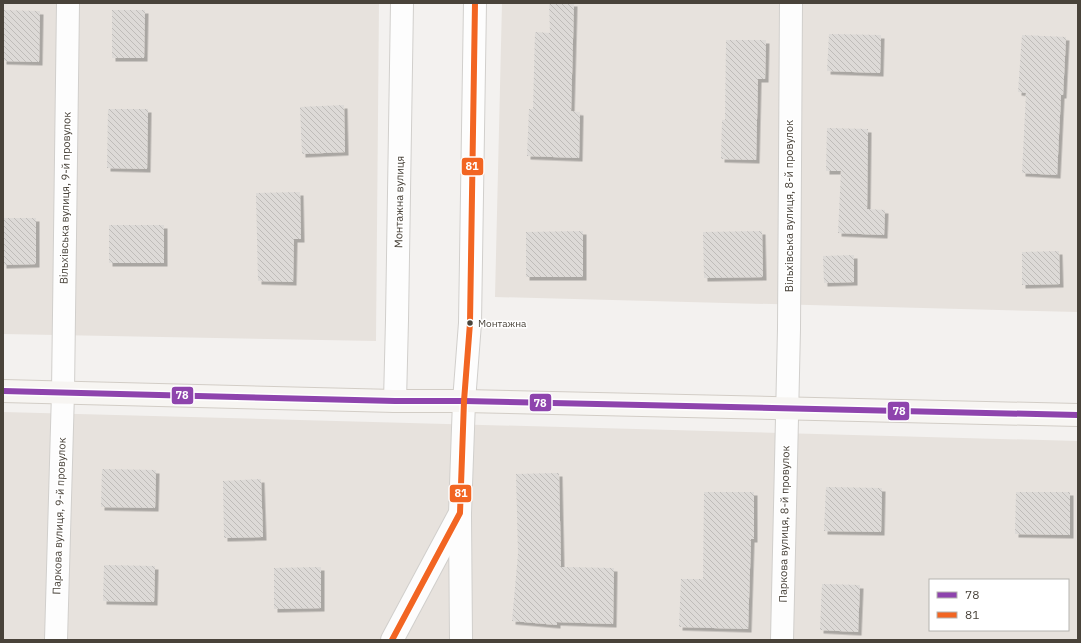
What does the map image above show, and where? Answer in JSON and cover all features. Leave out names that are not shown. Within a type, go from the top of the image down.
[{"type":"street","name":"Вільхівська вулиця, 9-й провулок","points":[[63,392],[68,3]]},
{"type":"street","name":"Монтажна вулиця","points":[[395,401],[402,3]]},
{"type":"street","points":[[461,640],[460,513],[464,401],[470,323],[475,3]]},
{"type":"street","name":"Вільхівська вулиця, 8-й провулок","points":[[786,408],[789,321],[791,3]]},
{"type":"street","points":[[3,391],[395,401],[464,401],[1078,415]]},
{"type":"street","name":"Паркова вулиця, 9-й провулок","points":[[56,640],[63,392]]},
{"type":"street","name":"Паркова вулиця, 8-й провулок","points":[[782,640],[786,408]]},
{"type":"street","points":[[392,640],[460,513]]},
{"type":"shaded area","points":[[3,3],[379,3],[376,341],[3,334]]},
{"type":"shaded area","points":[[502,3],[1078,3],[1078,312],[495,297]]},
{"type":"shaded area","points":[[3,412],[1078,441],[1078,640],[3,640]]},
{"type":"building","points":[[549,3],[574,3],[571,111],[580,112],[579,158],[527,156],[529,109],[533,109],[535,32],[550,33]]},
{"type":"building","points":[[3,10],[40,11],[39,62],[3,61]]},
{"type":"building","points":[[112,10],[145,10],[144,58],[112,58]]},
{"type":"building","points":[[829,34],[881,35],[880,73],[827,71]]},
{"type":"building","points":[[1022,35],[1066,37],[1063,95],[1061,95],[1057,175],[1022,173],[1026,93],[1018,92]]},
{"type":"building","points":[[726,40],[766,40],[765,79],[758,79],[756,160],[721,159],[722,120],[725,120]]},
{"type":"building","points":[[344,105],[345,152],[302,154],[300,107]]},
{"type":"building","points":[[108,109],[148,109],[147,169],[107,168]]},
{"type":"building","points":[[827,128],[868,129],[867,209],[885,210],[884,235],[838,233],[841,171],[826,171]]},
{"type":"building","points":[[300,192],[301,239],[294,239],[293,282],[258,281],[256,193]]},
{"type":"building","points":[[3,218],[36,218],[36,264],[3,265]]},
{"type":"building","points":[[109,225],[164,225],[164,263],[109,263]]},
{"type":"building","points":[[583,231],[583,277],[526,277],[526,232]]},
{"type":"building","points":[[762,231],[763,277],[704,278],[703,232]]},
{"type":"building","points":[[1059,251],[1060,284],[1022,285],[1022,252]]},
{"type":"building","points":[[854,255],[854,282],[824,283],[823,256]]},
{"type":"building","points":[[102,469],[156,470],[155,508],[101,507]]},
{"type":"building","points":[[559,473],[561,567],[614,568],[613,624],[557,622],[557,625],[512,621],[518,554],[516,474]]},
{"type":"building","points":[[261,479],[263,537],[224,538],[223,481]]},
{"type":"building","points":[[826,487],[882,488],[881,532],[824,531]]},
{"type":"building","points":[[704,492],[754,492],[754,539],[751,539],[748,629],[679,627],[681,579],[703,579]]},
{"type":"building","points":[[1016,492],[1070,492],[1070,535],[1015,534]]},
{"type":"building","points":[[104,565],[155,566],[154,602],[103,601]]},
{"type":"building","points":[[321,567],[321,608],[274,609],[274,568]]},
{"type":"building","points":[[822,584],[860,585],[858,632],[820,630]]},
{"type":"transit line","name":"81","points":[[392,640],[460,513],[464,401],[470,323],[475,3]]},
{"type":"transit line","name":"78","points":[[3,391],[395,401],[464,401],[1078,415]]},
{"type":"place","name":"Монтажна","points":[[470,323]]}]
